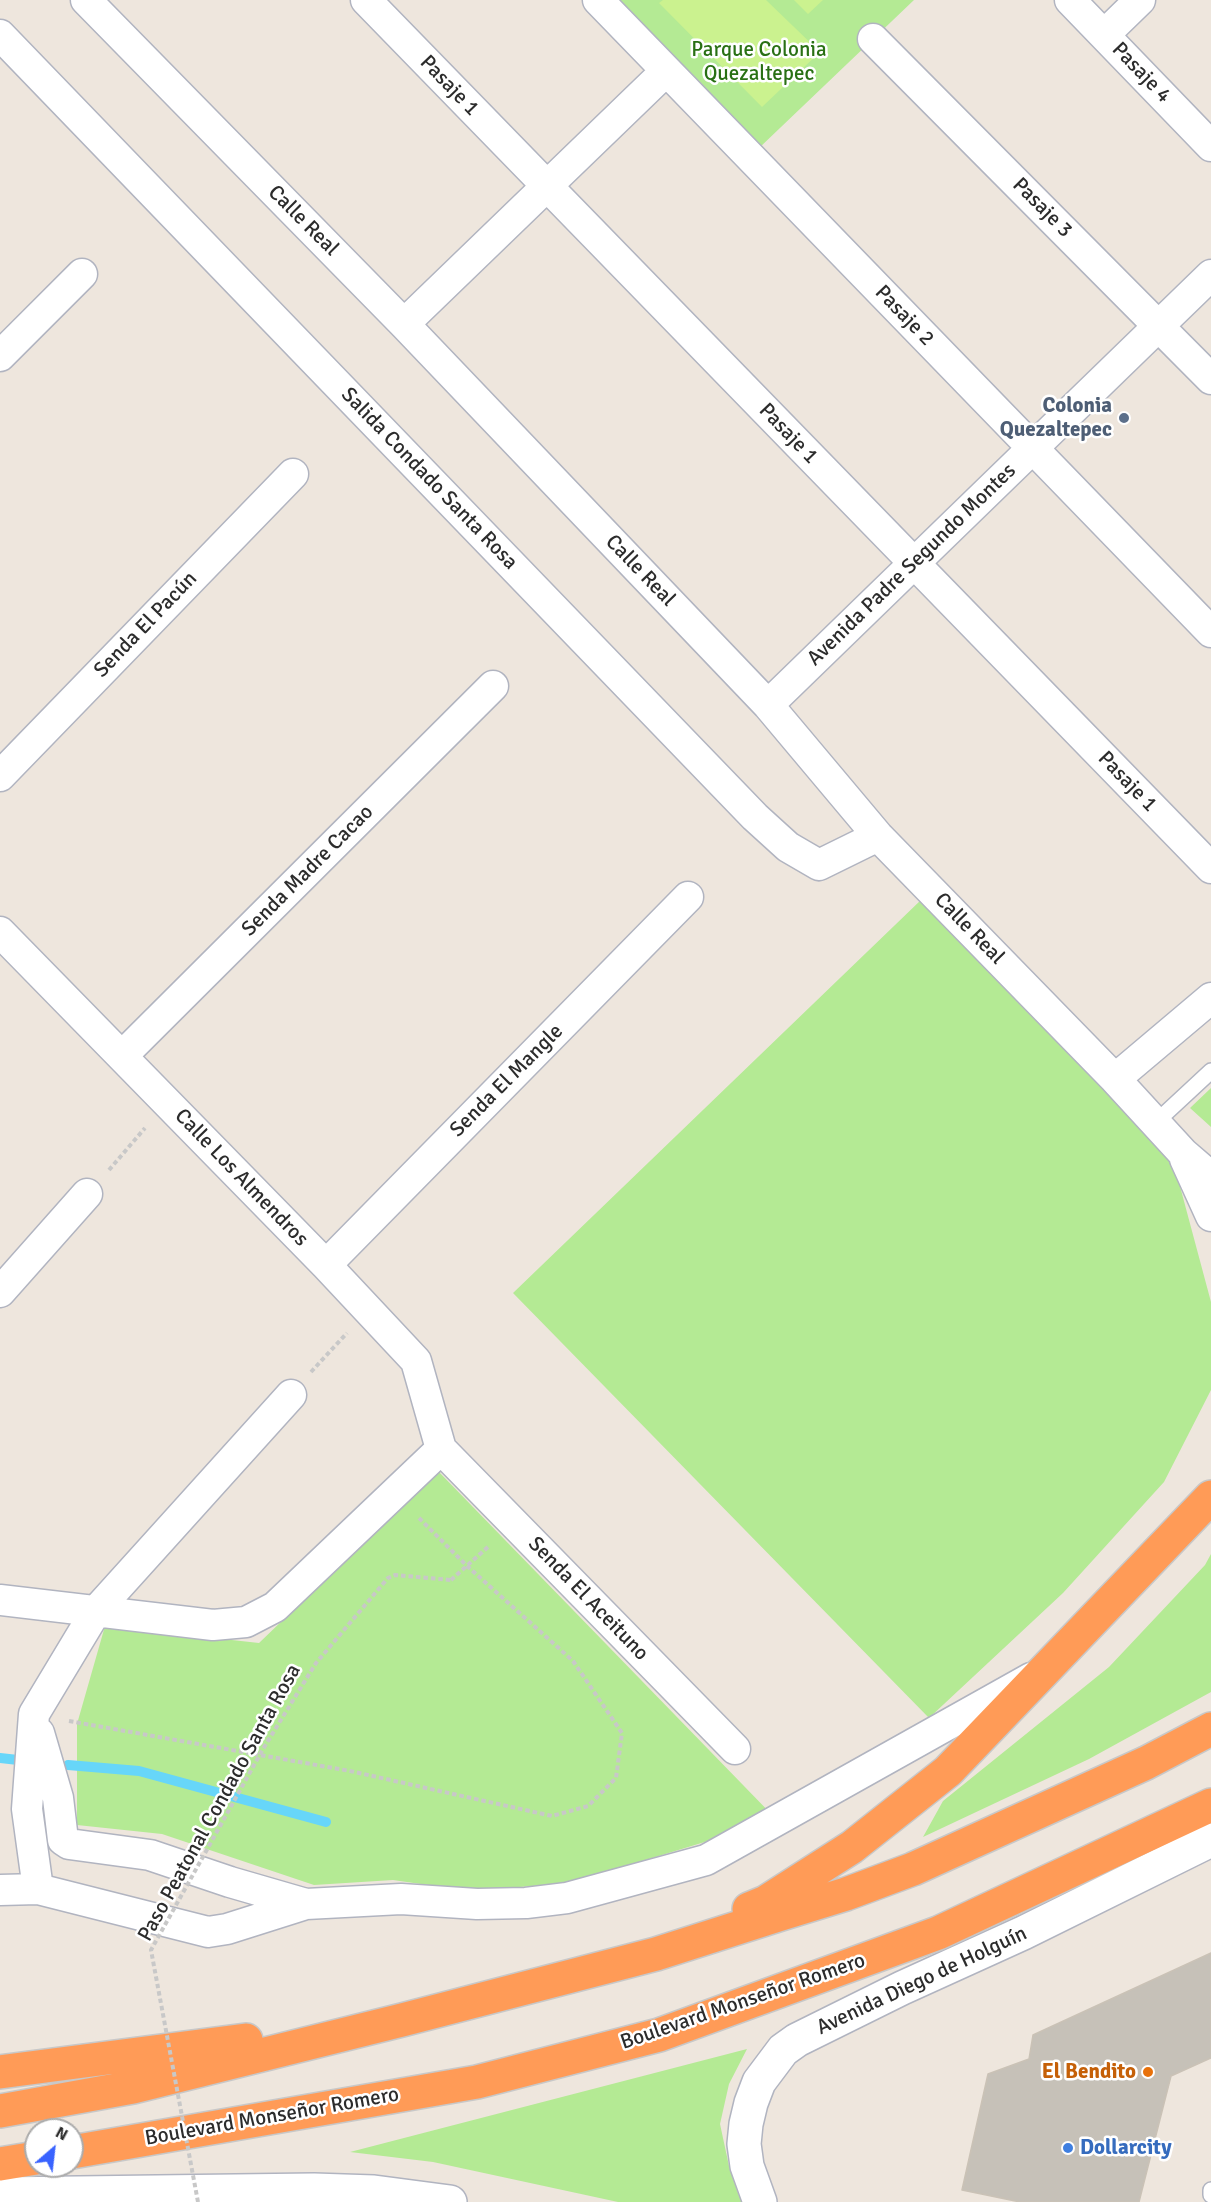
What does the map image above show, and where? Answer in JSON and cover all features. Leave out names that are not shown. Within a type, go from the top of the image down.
[{"type":"highway","points":[[656,1954],[766,1902],[852,1847],[948,1771],[1211,1497]]},
{"type":"highway","points":[[0,2111],[133,2087],[656,1954],[846,1894],[913,1869],[1104,1783],[1211,1729]]},
{"type":"highway","name":"Boulevard Monseñor Romero","points":[[84,2150],[477,2082],[659,2036],[938,1933],[1211,1805]]},
{"type":"highway","points":[[0,2072],[402,2020]]},
{"type":"highway","points":[[0,2164],[24,2160]]},
{"type":"street","name":"Calle Real","points":[[86,0],[404,324],[768,705],[878,836],[1115,1079],[1183,1153],[1211,1177]]},
{"type":"street","name":"Pasaje 1","points":[[366,0],[914,565],[1211,867]]},
{"type":"street","name":"Pasaje 2","points":[[598,0],[1211,632]]},
{"type":"street","name":"Pasaje 4","points":[[1070,0],[1211,146]]},
{"type":"street","points":[[1104,35],[1140,0]]},
{"type":"street","name":"Salida Condado Santa Rosa","points":[[0,35],[756,818],[780,840],[819,866],[878,836]]},
{"type":"street","name":"Pasaje 3","points":[[873,39],[1211,379]]},
{"type":"street","points":[[404,324],[666,70]]},
{"type":"street","points":[[0,356],[82,274]]},
{"type":"street","name":"Avenida Padre Segundo Montes","points":[[768,705],[1211,275]]},
{"type":"street","name":"Senda El Pacún","points":[[0,776],[293,474]]},
{"type":"street","name":"Senda Madre Cacao","points":[[122,1056],[493,686]]},
{"type":"street","name":"Senda El Mangle","points":[[326,1265],[688,897]]},
{"type":"street","name":"Calle Los Almendros","points":[[0,932],[326,1265],[416,1362],[441,1449]]},
{"type":"street","points":[[1115,1079],[1211,998]]},
{"type":"street","name":"Calle Real","points":[[1183,1153],[1211,1216]]},
{"type":"street","points":[[0,1292],[87,1194]]},
{"type":"street","points":[[38,1889],[27,1809],[34,1714],[96,1611],[291,1395]]},
{"type":"street","points":[[0,1600],[213,1625],[246,1622],[275,1607],[441,1449]]},
{"type":"street","name":"Senda El Aceituno","points":[[441,1449],[735,1749]]},
{"type":"street","points":[[0,1890],[38,1889],[208,1932],[227,1929],[306,1904],[401,1899],[477,1904],[526,1903],[567,1898],[706,1860],[1044,1671]]},
{"type":"street","points":[[34,1714],[58,1798],[63,1840],[69,1844],[150,1855],[306,1904]]},
{"type":"street","name":"Avenida Diego de Holguín","points":[[760,2202],[747,2166],[744,2144],[746,2124],[759,2082],[783,2050],[797,2040],[902,1988],[1023,1933],[1211,1840]]},
{"type":"street","points":[[0,2194],[314,2190],[374,2192],[450,2202]]},
{"type":"lane","points":[[1155,1123],[1211,1071]]},
{"type":"path","points":[[87,1194],[168,1102]]},
{"type":"path","points":[[291,1395],[368,1311]]},
{"type":"path","points":[[34,1714],[350,1771],[552,1816],[588,1806],[616,1778],[622,1733],[573,1661],[467,1566],[394,1493]]},
{"type":"path","points":[[467,1566],[514,1523]]},
{"type":"path","name":"Paso Peatonal Condado Santa Rosa","points":[[198,2202],[151,1957],[153,1945],[263,1749],[316,1663],[388,1578],[405,1575],[452,1580],[467,1566]]},
{"type":"green space","name":"Parque Colonia Quezaltepec","points":[[611,0],[914,0],[758,149]]},
{"type":"green space","points":[[663,0],[766,0],[820,52],[762,107],[659,3]]},
{"type":"green space","points":[[794,0],[823,0],[808,14]]},
{"type":"green space","points":[[922,899],[1170,1149],[1211,1302],[1211,1390],[1164,1482],[1063,1593],[929,1718],[513,1293]]},
{"type":"green space","points":[[1211,1088],[1211,1127],[1190,1108]]},
{"type":"green space","points":[[438,1471],[777,1820],[570,1883],[469,1891],[393,1880],[314,1885],[162,1834],[77,1825],[77,1724],[105,1626],[259,1643]]},
{"type":"green space","points":[[1211,1554],[1211,1692],[1089,1759],[923,1837],[943,1801],[1109,1667],[1205,1565]]},
{"type":"green space","points":[[747,2049],[729,2084],[720,2124],[729,2166],[739,2196],[744,2202],[618,2202],[433,2162],[350,2152]]},
{"type":"building","points":[[1211,1953],[1211,2058],[1171,2076],[1139,2202],[1020,2202],[962,2190],[988,2074],[1029,2059],[1033,2035]]},
{"type":"waterway","points":[[0,1758],[27,1761]]},
{"type":"waterway","points":[[68,1765],[139,1771],[326,1822]]},
{"type":"place","name":"Colonia Quezaltepec","points":[[1124,418]]},
{"type":"place","name":"El Bendito","points":[[1148,2072]]},
{"type":"place","name":"Dollarcity","points":[[1068,2148]]}]
